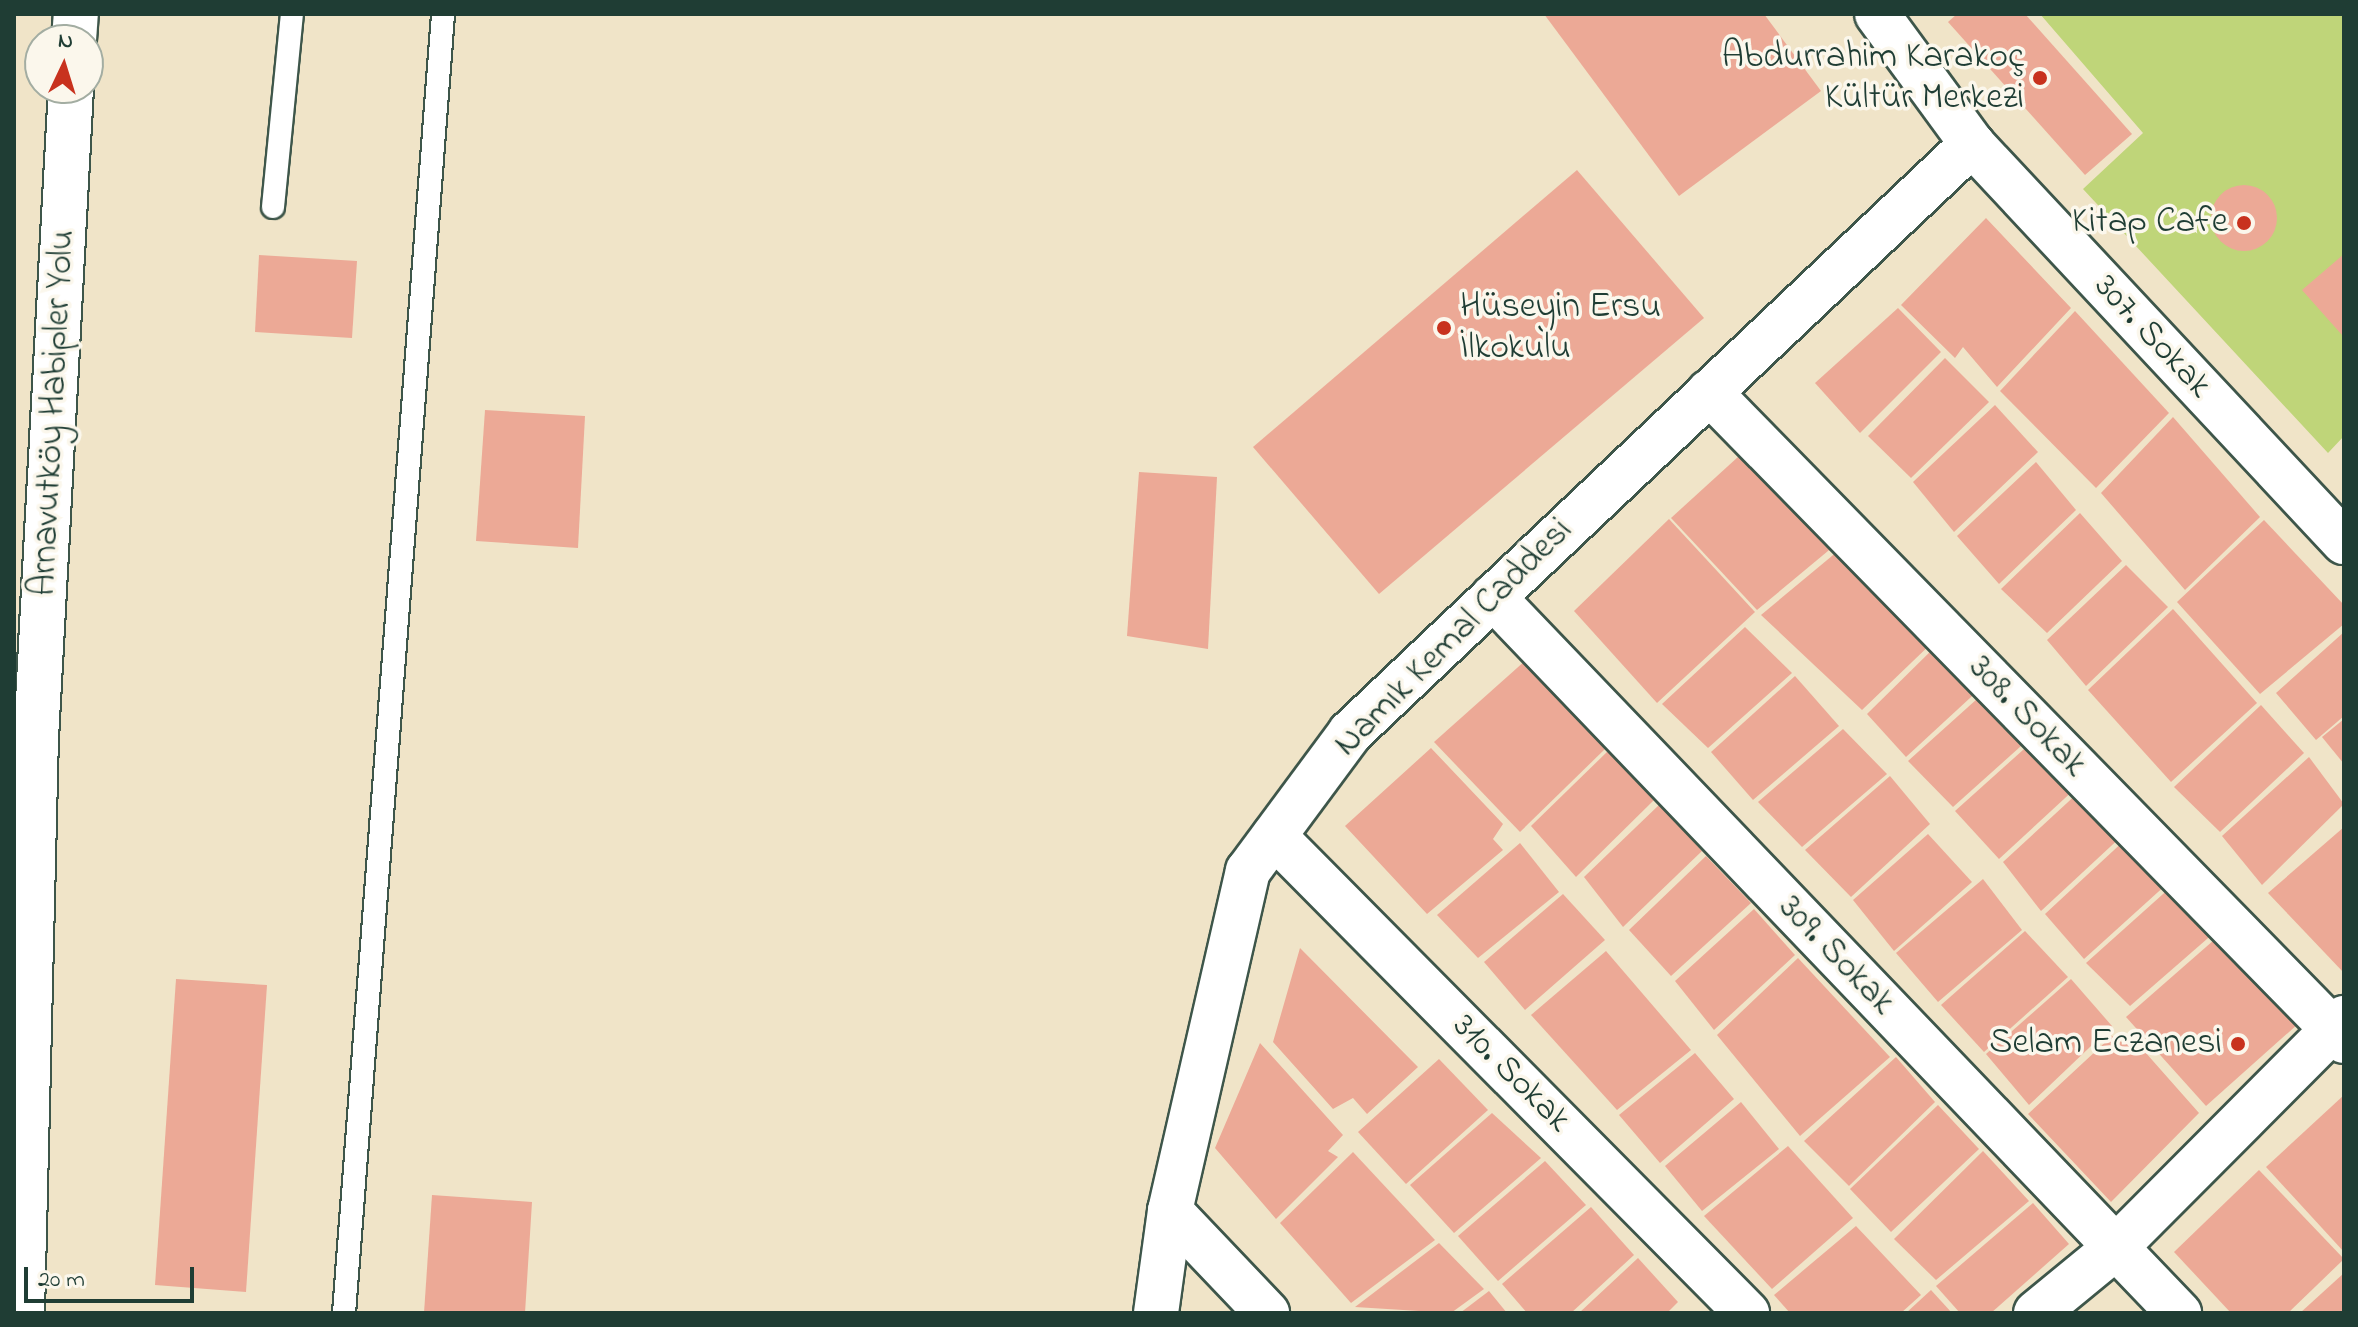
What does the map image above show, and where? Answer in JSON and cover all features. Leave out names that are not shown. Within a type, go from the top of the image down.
[{"type":"main road","name":"307. Sokak","points":[[1877,14],[1972,144],[2339,526]]},
{"type":"main road","name":"Arnavutköy Habipler Yolu","points":[[22,1313],[36,738],[70,104]]},
{"type":"main road","name":"Namık Kemal Caddesi","points":[[1156,1313],[1170,1211],[1248,871],[1350,733],[1972,144]]},
{"type":"main road","name":"308. Sokak","points":[[1709,392],[2340,1029]]},
{"type":"main road","name":"309. Sokak","points":[[1493,597],[2179,1313]]},
{"type":"main road","name":"310. Sokak","points":[[1274,836],[1747,1313]]},
{"type":"main road","points":[[2036,1313],[2115,1248],[2340,1029]]},
{"type":"main road","points":[[1170,1211],[1267,1313]]},
{"type":"lane","points":[[273,207],[292,14]]},
{"type":"lane","points":[[344,1313],[443,14]]},
{"type":"green space","points":[[2040,14],[2344,14],[2344,436],[2328,453],[2083,189],[2143,133]]},
{"type":"building","points":[[1544,14],[1764,14],[1821,91],[1679,196]]},
{"type":"building","name":"Abdurrahim Karakoç Kültür Merkezi","points":[[1957,14],[2025,14],[2132,134],[2085,175],[1948,22]]},
{"type":"building","points":[[1577,170],[1704,318],[1379,594],[1253,447]]},
{"type":"building","name":"Kitap Cafe","points":[[2250,185],[2268,194],[2275,205],[2275,231],[2268,242],[2257,249],[2238,251],[2220,242],[2213,231],[2211,212],[2220,194],[2231,187]]},
{"type":"building","points":[[1986,218],[2071,308],[1997,387],[1963,347],[1955,358],[1901,305]]},
{"type":"building","points":[[2344,254],[2344,333],[2342,335],[2302,290]]},
{"type":"building","points":[[259,255],[357,261],[352,338],[255,332]]},
{"type":"building","points":[[1898,308],[1941,352],[1860,433],[1815,383]]},
{"type":"building","points":[[2075,311],[2169,413],[2096,488],[2000,391]]},
{"type":"building","points":[[1945,358],[1989,402],[1911,478],[1868,436]]},
{"type":"building","points":[[1995,405],[2038,452],[1954,532],[1913,482]]},
{"type":"building","points":[[485,410],[585,416],[578,548],[476,541]]},
{"type":"building","points":[[2173,417],[2260,517],[2185,590],[2101,493]]},
{"type":"building","points":[[1750,446],[1840,541],[1757,610],[1671,518]]},
{"type":"building","points":[[2036,462],[2076,510],[1999,584],[1957,536]]},
{"type":"building","points":[[1139,472],[1217,477],[1208,649],[1127,636]]},
{"type":"building","points":[[2080,513],[2122,561],[2047,633],[2001,589]]},
{"type":"building","points":[[1669,519],[1755,612],[1657,703],[1574,611]]},
{"type":"building","points":[[2264,520],[2344,605],[2344,624],[2260,694],[2177,602]]},
{"type":"building","points":[[1844,546],[1936,639],[1862,710],[1761,615]]},
{"type":"building","points":[[2126,565],[2168,607],[2086,686],[2047,640]]},
{"type":"building","points":[[2173,609],[2257,703],[2171,782],[2088,690]]},
{"type":"building","points":[[1745,627],[1792,673],[1708,748],[1662,704]]},
{"type":"building","points":[[2344,632],[2344,716],[2316,740],[2276,693]]},
{"type":"building","points":[[1939,643],[1983,686],[1906,757],[1867,714]]},
{"type":"building","points":[[1526,660],[1606,748],[1520,832],[1434,742]]},
{"type":"building","points":[[1795,676],[1839,726],[1753,800],[1711,752]]},
{"type":"building","points":[[1987,690],[2030,738],[1953,807],[1908,761]]},
{"type":"building","points":[[2261,705],[2304,753],[2220,832],[2174,787]]},
{"type":"building","points":[[2344,719],[2344,764],[2322,737]]},
{"type":"building","points":[[1843,729],[1887,774],[1802,847],[1758,802]]},
{"type":"building","points":[[2033,741],[2077,787],[1999,859],[1955,811]]},
{"type":"building","points":[[1431,748],[1503,824],[1493,839],[1503,850],[1427,914],[1345,826]]},
{"type":"building","points":[[1609,750],[1654,800],[1576,877],[1531,826]]},
{"type":"building","points":[[2309,757],[2344,804],[2262,885],[2222,836]]},
{"type":"building","points":[[1890,776],[1930,824],[1851,897],[1805,850]]},
{"type":"building","points":[[2080,791],[2124,834],[2041,911],[2003,862]]},
{"type":"building","points":[[1660,804],[1702,851],[1623,927],[1584,877]]},
{"type":"building","points":[[2344,827],[2344,973],[2268,893]]},
{"type":"building","points":[[1928,834],[1972,882],[1894,951],[1853,900]]},
{"type":"building","points":[[2127,838],[2168,883],[2084,959],[2045,914]]},
{"type":"building","points":[[1520,843],[1559,892],[1478,958],[1437,915]]},
{"type":"building","points":[[1706,856],[1751,903],[1671,976],[1629,930]]},
{"type":"building","points":[[1983,879],[2022,930],[1938,1002],[1896,953]]},
{"type":"building","points":[[2172,886],[2215,932],[2130,1006],[2086,963]]},
{"type":"building","points":[[1563,894],[1605,940],[1525,1010],[1484,962]]},
{"type":"building","points":[[1754,909],[1795,955],[1714,1030],[1675,981]]},
{"type":"building","points":[[2025,931],[2068,977],[1984,1052],[1941,1005]]},
{"type":"building","points":[[2222,933],[2308,1015],[2206,1106],[2126,1017]]},
{"type":"building","points":[[1300,948],[1418,1067],[1367,1114],[1353,1098],[1333,1109],[1273,1042]]},
{"type":"building","points":[[1606,951],[1691,1050],[1617,1110],[1531,1015]]},
{"type":"building","points":[[1798,958],[1890,1057],[1800,1136],[1717,1035]]},
{"type":"building","points":[[176,979],[267,985],[246,1292],[155,1285]]},
{"type":"building","points":[[2071,979],[2112,1026],[2029,1105],[1986,1054]]},
{"type":"building","points":[[2130,1035],[2199,1113],[2111,1202],[2028,1114],[2112,1036],[2123,1043]]},
{"type":"building","points":[[1260,1043],[1343,1135],[1328,1151],[1338,1157],[1276,1219],[1215,1148]]},
{"type":"building","points":[[1695,1053],[1734,1099],[1660,1163],[1619,1115]]},
{"type":"building","points":[[1896,1057],[1935,1102],[1849,1186],[1804,1141]]},
{"type":"building","points":[[1439,1059],[1488,1110],[1406,1184],[1358,1132]]},
{"type":"building","points":[[2344,1095],[2344,1252],[2266,1167]]},
{"type":"building","points":[[1741,1102],[1779,1149],[1702,1211],[1665,1166]]},
{"type":"building","points":[[1938,1105],[1979,1149],[1891,1232],[1850,1189]]},
{"type":"building","points":[[1492,1113],[1541,1158],[1454,1233],[1410,1185]]},
{"type":"building","points":[[1788,1146],[1853,1218],[1772,1289],[1704,1216]]},
{"type":"building","points":[[1983,1151],[2029,1201],[1936,1280],[1894,1239]]},
{"type":"building","points":[[1353,1152],[1435,1240],[1351,1303],[1280,1223]]},
{"type":"building","points":[[1545,1161],[1586,1205],[1498,1281],[1458,1236]]},
{"type":"building","points":[[2259,1170],[2344,1259],[2288,1313],[2231,1313],[2174,1252]]},
{"type":"building","points":[[432,1195],[532,1202],[525,1313],[424,1313]]},
{"type":"building","points":[[2033,1203],[2069,1244],[1991,1313],[1960,1313],[1936,1286]]},
{"type":"building","points":[[1591,1207],[1634,1255],[1571,1313],[1527,1313],[1502,1284]]},
{"type":"building","points":[[1856,1226],[1921,1295],[1901,1313],[1790,1313],[1774,1295]]},
{"type":"building","points":[[1439,1243],[1484,1289],[1451,1313],[1355,1307]]},
{"type":"building","points":[[1638,1258],[1678,1302],[1667,1313],[1579,1313]]},
{"type":"building","points":[[2344,1273],[2344,1313],[2300,1313]]},
{"type":"building","points":[[1931,1290],[1952,1313],[1906,1313]]},
{"type":"building","points":[[1489,1291],[1507,1313],[1460,1313]]},
{"type":"place","name":"Abdurrahim Karakoç Kültür Merkezi","points":[[2040,78]]},
{"type":"place","name":"Kitap Cafe","points":[[2244,223]]},
{"type":"place","name":"Hüseyin Ersu İlkokulu","points":[[1444,328]]},
{"type":"place","name":"Selam Eczanesi","points":[[2238,1044]]}]
